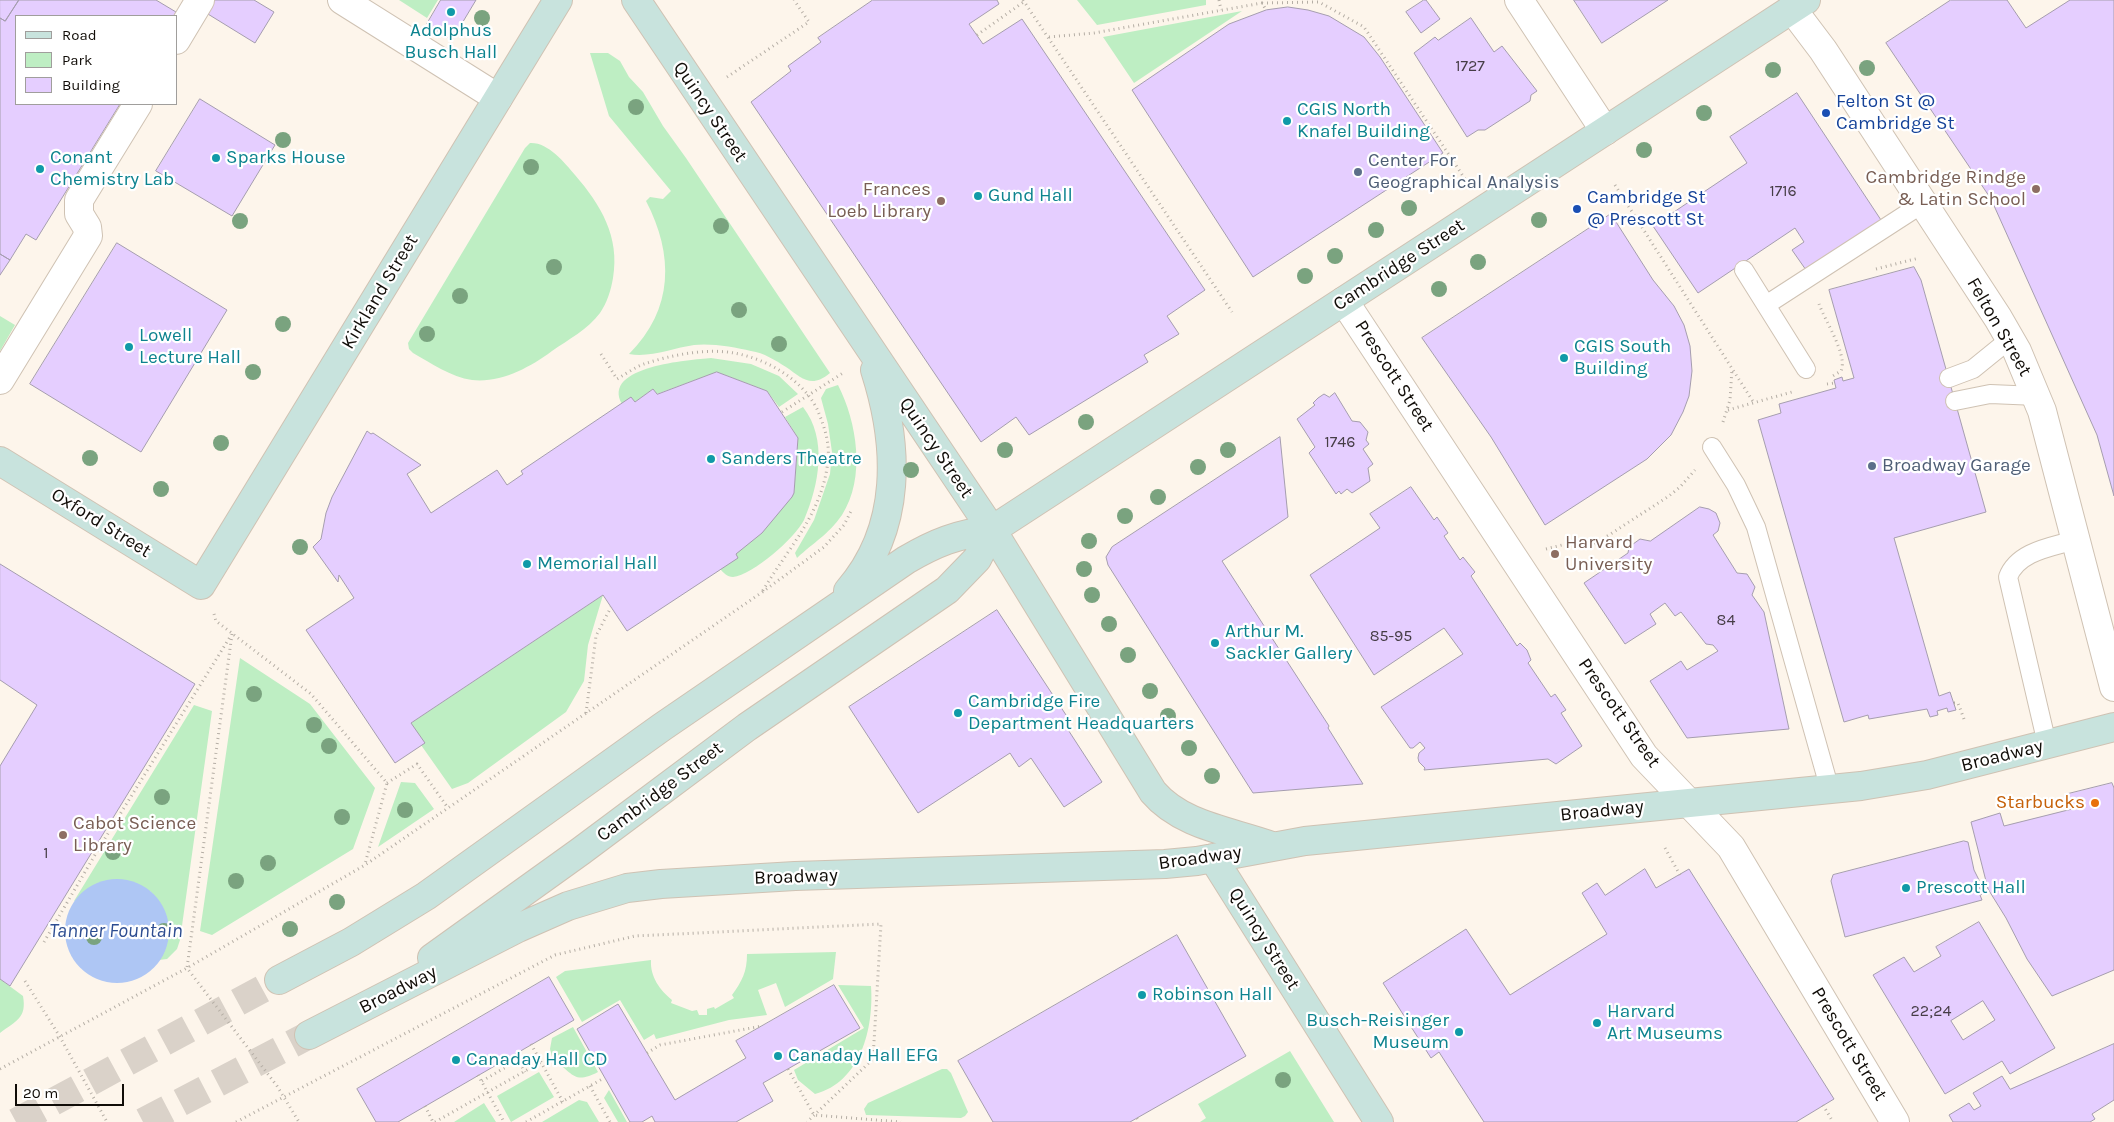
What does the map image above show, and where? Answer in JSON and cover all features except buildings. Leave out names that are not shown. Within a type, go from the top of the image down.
[{"type":"main road","name":"Kirkland Street","points":[[202,585],[558,0]]},
{"type":"main road","name":"Quincy Street","points":[[636,0],[992,530],[1148,784],[1160,800],[1176,813],[1187,818],[1272,846]]},
{"type":"main road","name":"Cambridge Street","points":[[279,980],[331,954],[407,908],[655,732],[906,560],[935,544],[968,533],[992,530],[1799,4]]},
{"type":"main road","points":[[814,624],[842,599],[862,574],[876,550],[886,524],[889,508],[893,470],[890,437],[879,381],[864,340]]},
{"type":"main road","name":"Oxford Street","points":[[0,461],[202,585]]},
{"type":"main road","name":"Cambridge Street","points":[[309,1036],[423,964],[581,851],[748,727],[947,590],[978,559],[992,530]]},
{"type":"main road","name":"Broadway","points":[[309,1036],[518,928],[575,904],[627,888],[661,884],[777,877],[1165,864],[1213,858],[1305,841],[1688,802],[1830,790],[1906,780],[2114,727]]},
{"type":"main road","name":"Quincy Street","points":[[1213,858],[1379,1122]]},
{"type":"street","points":[[178,37],[200,0]]},
{"type":"street","points":[[342,0],[498,98]]},
{"type":"street","points":[[1519,0],[1605,132]]},
{"type":"street","name":"Felton Street","points":[[1799,4],[1823,50],[2010,339],[2037,396],[2114,687]]},
{"type":"street","points":[[0,380],[88,236],[87,227],[79,214],[79,200],[137,105]]},
{"type":"street","name":"Prescott Street","points":[[1344,301],[1644,756],[1731,847],[1895,1122]]},
{"type":"lane","points":[[1766,305],[1922,204]]},
{"type":"lane","points":[[1744,270],[1806,369]]},
{"type":"lane","points":[[1949,378],[1973,369],[2010,339]]},
{"type":"lane","points":[[1955,401],[1990,394],[2037,396]]},
{"type":"lane","points":[[1712,447],[1736,485],[1756,527],[1830,790]]},
{"type":"lane","points":[[2047,744],[2008,577],[2017,563],[2036,551],[2076,540]]},
{"type":"path","points":[[699,95],[809,22],[794,0]]},
{"type":"path","points":[[1219,0],[1221,10]]},
{"type":"path","points":[[1049,37],[1094,33],[1266,0]]},
{"type":"path","points":[[977,35],[1024,1],[1232,312]]},
{"type":"path","points":[[1261,1],[1266,10]]},
{"type":"path","points":[[1261,1],[1319,2],[1364,27],[1485,209]]},
{"type":"path","points":[[1614,185],[1754,403]]},
{"type":"path","points":[[1869,271],[1923,256]]},
{"type":"path","points":[[1819,299],[1824,317],[1836,340],[1843,366],[1837,375],[1821,385],[1835,383]]},
{"type":"path","points":[[601,354],[618,379],[642,364],[710,352],[734,353],[778,369],[795,381],[810,396],[827,436],[828,459],[824,483],[802,535],[782,559],[761,594]]},
{"type":"path","points":[[1543,550],[1570,543],[1592,546],[1680,487],[1712,447],[1728,410],[1731,395],[1732,369]]},
{"type":"path","points":[[782,412],[844,373]]},
{"type":"path","points":[[1728,410],[1799,390]]},
{"type":"path","points":[[0,1069],[187,968],[365,865],[761,594],[835,536],[853,507]]},
{"type":"path","points":[[586,713],[596,636],[611,607]]},
{"type":"path","points":[[216,621],[311,694],[387,783]]},
{"type":"path","points":[[44,942],[232,634]]},
{"type":"path","points":[[232,634],[187,968],[284,1097],[298,1122]]},
{"type":"path","points":[[1954,703],[1960,705],[1964,719]]},
{"type":"path","points":[[365,865],[387,783],[417,764],[448,808]]},
{"type":"path","points":[[1665,848],[1680,875]]},
{"type":"path","points":[[236,1122],[555,955],[636,936],[881,924],[873,1059],[807,1122]]},
{"type":"path","points":[[25,981],[60,1037],[107,1122]]},
{"type":"path","points":[[647,1053],[660,1045],[762,1026]]},
{"type":"path","points":[[531,1044],[563,1102]]},
{"type":"path","points":[[482,1081],[518,1060],[525,1072]]},
{"type":"path","points":[[425,1106],[434,1122],[541,1062]]},
{"type":"path","points":[[788,1069],[814,1115]]},
{"type":"path","points":[[478,1075],[504,1122]]},
{"type":"path","points":[[526,1122],[604,1078]]},
{"type":"path","points":[[590,1086],[610,1122]]},
{"type":"path","points":[[1823,1105],[1833,1122]]},
{"type":"path","points":[[814,1115],[901,1122]]},
{"type":"path","points":[[1134,1122],[1139,1120]]},
{"type":"green space","points":[[399,0],[438,0],[427,18]]},
{"type":"green space","points":[[1077,0],[1206,0],[1206,5],[1097,25]]},
{"type":"green space","points":[[1242,11],[1134,83],[1103,37]]},
{"type":"green space","points":[[590,53],[608,53],[620,61],[629,77],[643,92],[663,126],[830,373],[817,380],[807,380],[774,359],[760,353],[715,345],[694,345],[645,355],[629,354],[644,337],[655,319],[662,300],[665,281],[665,261],[661,241],[646,201],[650,197],[663,199],[671,191],[609,116]]},
{"type":"green space","points":[[530,143],[549,149],[561,159],[584,186],[600,210],[611,235],[614,249],[613,278],[610,292],[602,309],[590,324],[534,363],[504,377],[494,379],[472,380],[456,376],[413,353],[409,349],[408,343],[525,148]]},
{"type":"green space","points":[[0,316],[15,325],[0,351]]},
{"type":"green space","points":[[711,358],[751,364],[779,376],[798,394],[779,407],[767,391],[717,372],[657,394],[653,389],[635,402],[622,404],[619,391],[624,381],[635,373],[668,363]]},
{"type":"green space","points":[[838,385],[845,400],[854,433],[856,467],[854,484],[849,500],[837,522],[797,558],[795,553],[814,520],[830,474],[832,452],[828,424],[821,398],[826,389]]},
{"type":"green space","points":[[803,407],[816,433],[818,448],[817,477],[804,520],[792,536],[762,563],[741,575],[729,576],[720,569],[794,493],[798,438],[785,417]]},
{"type":"green space","points":[[603,595],[588,645],[584,681],[566,712],[468,783],[452,789],[421,745],[411,723]]},
{"type":"green space","points":[[240,658],[310,704],[375,788],[353,849],[212,935],[200,931]]},
{"type":"green space","points":[[194,705],[212,711],[180,940],[177,949],[167,959],[159,960],[165,943],[166,917],[159,902],[150,891],[74,901]]},
{"type":"green space","points":[[401,782],[415,783],[434,809],[378,847]]},
{"type":"green space","points":[[836,952],[833,979],[785,1007],[776,983],[758,990],[767,1015],[729,1020],[656,1039],[654,1034],[644,1040],[620,1000],[582,1022],[556,977],[565,971],[651,960],[654,977],[672,1000],[671,1003],[692,1011],[697,1010],[699,1015],[707,1015],[707,1009],[714,1007],[715,1009],[734,998],[732,995],[745,971],[747,954]]},
{"type":"green space","points":[[0,979],[23,996],[24,1003],[22,1014],[19,1018],[0,1033]]},
{"type":"green space","points":[[838,985],[871,986],[870,1019],[867,1035],[854,1066],[844,1078],[831,1088],[815,1094],[798,1080],[794,1070],[864,1028]]},
{"type":"green space","points":[[573,1027],[598,1072],[590,1076],[574,1076],[553,1060],[550,1049],[552,1038]]},
{"type":"green space","points":[[1290,1051],[1334,1122],[1200,1122],[1206,1118],[1198,1104]]},
{"type":"green space","points":[[942,1069],[947,1069],[951,1073],[968,1112],[965,1116],[961,1118],[866,1115],[864,1109],[868,1103]]},
{"type":"green space","points":[[539,1072],[554,1097],[511,1122],[497,1096]]},
{"type":"green space","points":[[609,1090],[627,1122],[618,1122],[604,1098]]},
{"type":"green space","points":[[579,1100],[587,1102],[599,1122],[542,1122]]},
{"type":"green space","points":[[484,1103],[496,1122],[454,1122]]},
{"type":"water","name":"Tanner Fountain","points":[[117,879],[137,883],[154,894],[165,911],[169,931],[165,951],[154,968],[137,979],[117,983],[97,979],[80,968],[69,951],[65,931],[69,911],[80,894],[97,883]]},
{"type":"tunnel","points":[[16,1122],[279,980]]},
{"type":"tunnel","points":[[143,1122],[309,1035]]},
{"type":"place","name":"Adolphus Busch Hall","points":[[451,12]]},
{"type":"place","name":"Felton St @ Cambridge St","points":[[1826,113]]},
{"type":"place","name":"CGIS North Knafel Building","points":[[1287,121]]},
{"type":"place","name":"Sparks House","points":[[216,158]]},
{"type":"place","name":"Conant Chemistry Lab","points":[[40,169]]},
{"type":"place","name":"Center For Geographical Analysis","points":[[1358,172]]},
{"type":"place","name":"Cambridge Rindge & Latin School","points":[[2036,189]]},
{"type":"place","name":"Gund Hall","points":[[978,196]]},
{"type":"place","name":"Frances Loeb Library","points":[[941,201]]},
{"type":"place","name":"Cambridge St @ Prescott St","points":[[1577,209]]},
{"type":"place","name":"Lowell Lecture Hall","points":[[129,347]]},
{"type":"place","name":"CGIS South Building","points":[[1564,358]]},
{"type":"place","name":"Sanders Theatre","points":[[711,459]]},
{"type":"place","name":"Broadway Garage","points":[[1872,466]]},
{"type":"place","name":"Harvard University","points":[[1555,554]]},
{"type":"place","name":"Memorial Hall","points":[[527,564]]},
{"type":"place","name":"Arthur M. Sackler Gallery","points":[[1215,643]]},
{"type":"place","name":"Cambridge Fire Department Headquarters","points":[[958,713]]},
{"type":"place","name":"Starbucks","points":[[2095,803]]},
{"type":"place","name":"Cabot Science Library","points":[[63,835]]},
{"type":"place","name":"Prescott Hall","points":[[1906,888]]},
{"type":"place","name":"Robinson Hall","points":[[1142,995]]},
{"type":"place","name":"Harvard Art Museums","points":[[1597,1023]]},
{"type":"place","name":"Busch-Reisinger Museum","points":[[1459,1032]]},
{"type":"place","name":"Canaday Hall EFG","points":[[778,1056]]},
{"type":"place","name":"Canaday Hall CD","points":[[456,1060]]}]
